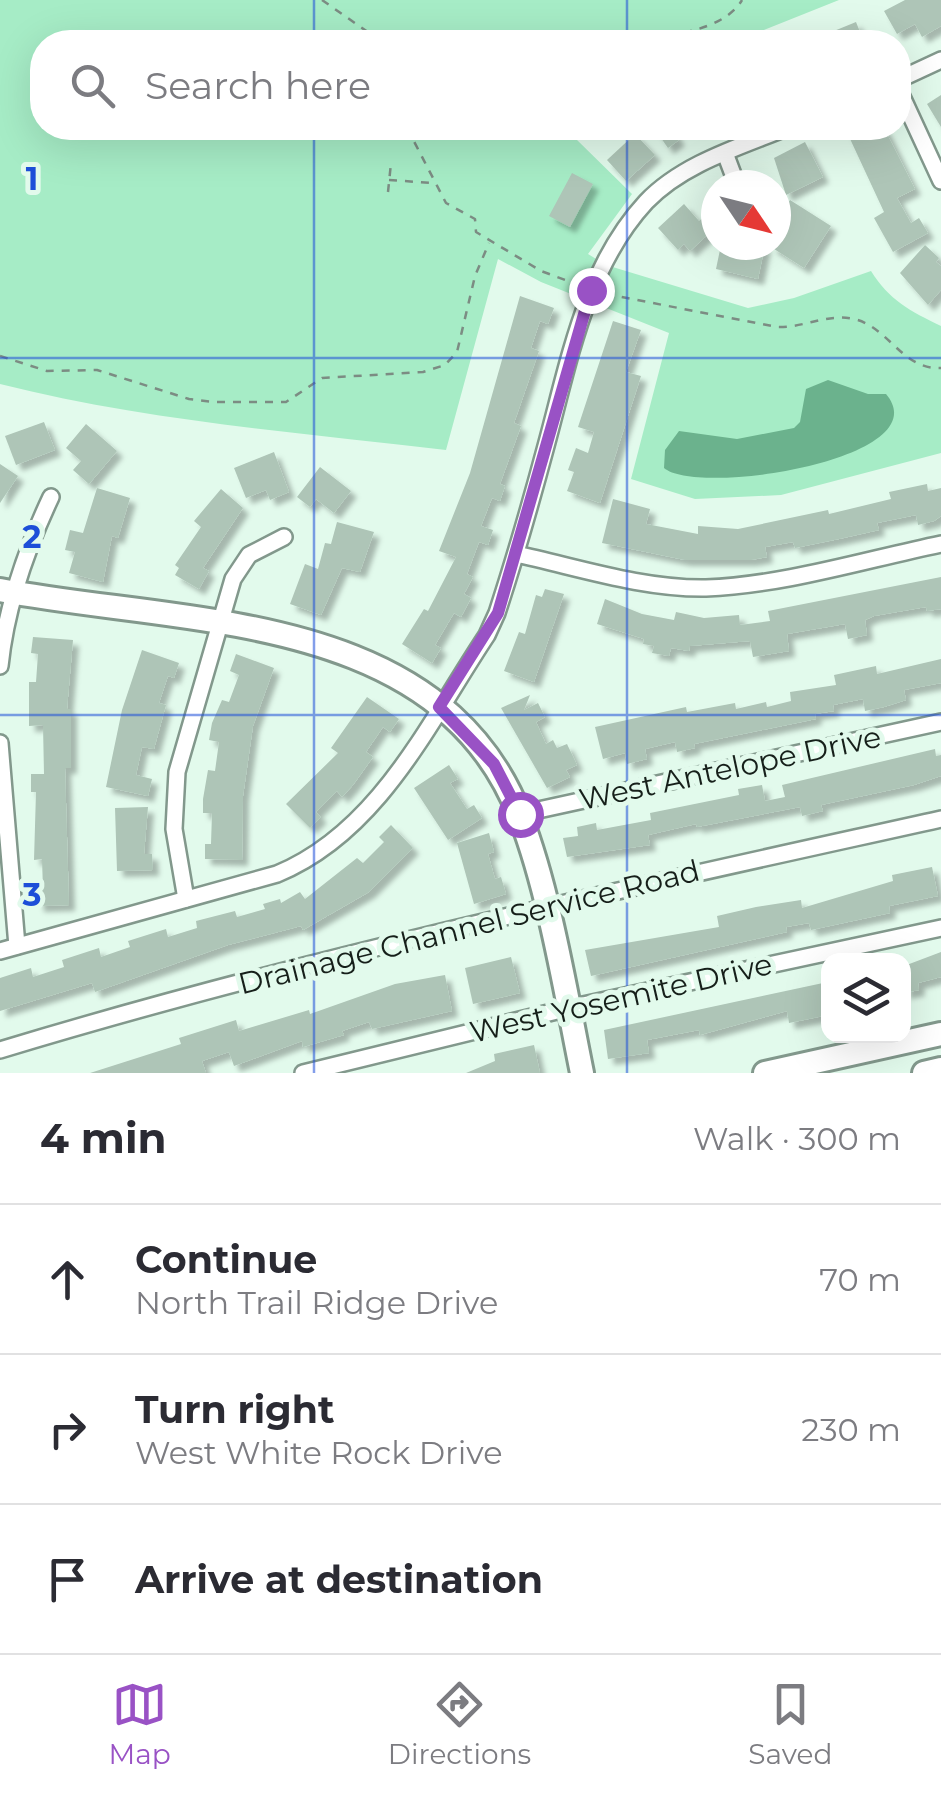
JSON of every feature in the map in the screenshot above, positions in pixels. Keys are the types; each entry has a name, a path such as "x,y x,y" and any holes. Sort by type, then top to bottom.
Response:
{"street":[{"path":"911,74 941,60"},
{"path":"911,116 941,182"},
{"path":"0,951 277,874 334,843 373,804 488,635 516,554 591,290 612,246 647,201 679,176 757,140"},
{"path":"725,153 732,170"},
{"path":"0,666 8,591 51,497"},
{"path":"186,899 174,829 174,791 181,751 219,620 239,567 263,545 284,537"},
{"path":"516,554 658,585 706,588 768,580 941,544"},
{"path":"8,591 219,620 365,658 439,707 494,764 520,814 582,1073"},
{"name":"West Antelope Drive","path":"520,814 941,722"},
{"path":"0,743 17,946"},
{"name":"Drainage Channel Service Road","path":"0,1050 123,1012 941,818"},
{"name":"West Yosemite Drive","path":"303,1073 569,1008 941,928"},
{"path":"765,1073 941,1034"},
{"path":"924,1073 941,1070"}],"path":[{"path":"322,0 365,30"},
{"path":"694,30 721,22 742,0"},
{"path":"412,140 449,206 475,218 476,232 490,242 541,271 591,290 777,327 834,316 859,320 917,366 941,368"},
{"path":"388,192 391,162"},
{"path":"389,180 413,185 434,183"},
{"path":"0,356 46,371 96,370 189,399 227,402 286,402 322,378 346,374 423,372 445,365 456,352 475,276 490,242"}],"shaded area":[{"path":"0,0 839,0 764,30 30,30 30,140 577,140 632,194 588,254 606,265 748,308 794,298 871,271 901,304 941,326 941,453 781,495 695,499 631,479 669,333 541,282 498,259 446,450 166,416 0,384"},
{"path":"828,380 868,394 886,394 894,417 879,437 849,454 764,474 686,476 664,468 665,450 679,431 737,439 794,428 800,422 806,389"}],"building":[{"path":"905,0 941,0 941,26 922,37 915,24 895,30 884,11"},
{"path":"856,22 859,30 836,30"},
{"path":"941,95 941,127 927,104"},
{"path":"629,140 641,140 655,155 626,181 607,160"},
{"path":"662,140 679,140 668,148"},
{"path":"851,140 890,140 915,189 897,198 911,223 919,218 928,233 893,252 874,218 884,212"},
{"path":"805,142 823,177 791,193 791,170 778,170 774,158"},
{"path":"572,173 593,184 570,227 549,216"},
{"path":"791,201 831,226 804,268 791,260"},
{"path":"684,204 701,219 701,241 690,251 684,244 678,250 658,228"},
{"path":"925,245 939,258 936,262 941,266 941,290 928,305 900,273"},
{"path":"718,260 762,260 758,279 716,269"},
{"path":"520,296 554,308 548,324 540,321 531,348 539,351 514,423 521,426 500,484 505,486 500,501 492,498 481,526 493,530 488,545 479,542 467,574 473,577 464,594 471,598 461,617 454,613 435,645 441,648 432,663 402,644 424,609 428,611 456,557 439,551 470,473"},
{"path":"613,321 641,330 626,372 641,376 600,503 567,491 574,472 568,470 576,448 588,453 594,432 578,427"},
{"path":"44,422 55,450 16,465 5,436"},
{"path":"86,424 117,451 89,484 73,470 81,461 66,448"},
{"path":"274,452 289,492 270,500 266,490 246,498 234,468"},
{"path":"0,464 18,476 0,503"},
{"path":"320,467 351,491 334,513 316,499 310,507 297,497"},
{"path":"927,484 928,491 941,488 941,516 934,521 918,525 916,515 877,523 879,530 839,539 795,548 793,542 765,547 767,557 751,560 685,560 602,543 613,499 650,509 646,524 698,534 698,526 738,529 828,510 829,514 891,499 889,492"},
{"path":"97,488 130,498 118,538 112,536 103,582 69,573 75,552 65,550 70,530 83,533"},
{"path":"221,489 243,508 203,568 209,571 199,589 175,575 179,568 175,565 201,527 194,521"},
{"path":"337,522 374,532 360,572 342,568 321,615 290,604 305,564 318,569 325,543 331,544"},
{"path":"941,577 941,609 927,611 926,607 874,616 865,620 867,635 848,639 845,624 787,634 789,651 753,657 750,641 690,646 689,651 671,648 669,656 652,653 654,646 643,644 644,639 597,624 605,599 642,614 674,620 676,612 704,618 739,615 740,625 770,621 768,611"},
{"path":"545,589 564,594 534,682 504,671 519,632 525,634 536,595 542,597"},
{"path":"33,637 73,640 67,709 71,709 71,768 65,768 69,905 38,906 37,891 43,890 42,859 34,860 36,792 31,792 31,774 44,774 43,725 29,726 29,682 36,682 38,654 31,653"},
{"path":"142,650 179,663 174,678 168,676 159,703 166,705 154,749 142,747 136,775 152,779 148,796 106,787 122,710"},
{"path":"236,654 274,668 253,726 243,796 242,860 205,859 205,844 211,844 212,813 203,813 203,799 208,770 215,771 219,742 209,740 222,700 229,702 239,675 230,671"},
{"path":"941,659 941,683 904,690 906,700 865,711 863,699 833,705 834,711 815,714 816,719 694,744 695,748 677,752 675,742 645,749 647,759 627,764 625,753 603,759 595,727 686,707 687,712 735,703 736,709 766,702 767,707 791,701 790,692 836,685 834,675 876,666 877,674"},
{"path":"530,695 524,710 538,703 545,717 536,722 546,744 553,740 557,748 567,744 577,765 566,770 570,777 547,788 501,708"},
{"path":"367,697 399,719 390,732 383,727 366,752 373,757 353,785 342,797 337,791 316,812 321,817 310,828 286,804 338,753 331,748"},
{"path":"935,749 936,756 941,755 941,776 914,785 821,805 823,811 802,816 800,807 697,827 696,824 648,835 650,845 567,857 563,838 578,836 577,827 596,823 597,830 651,820 650,813 739,795 738,789 762,785 765,801 785,797 782,785"},
{"path":"449,765 458,779 450,783 467,809 474,805 482,818 448,840 414,788"},
{"path":"148,807 144,854 152,854 153,870 117,871 115,808"},
{"path":"391,825 413,848 369,892 303,930 301,926 228,945 95,992 92,983 0,1011 0,978 31,968 33,977 64,967 62,960 99,948 101,957 130,947 128,941 166,929 168,937 197,928 196,921 235,911 237,917 265,909 263,904 280,899 281,903 300,892 305,899 357,858 363,863 384,842 379,837"},
{"path":"489,833 494,852 488,854 495,879 501,877 506,894 474,904 457,843"},
{"path":"932,867 938,896 889,906 890,913 811,930 809,923 786,927 787,932 591,976 585,950 719,927 717,916 756,907 801,900 802,908 893,881 892,875"},
{"path":"941,952 941,977 918,983 919,990 911,992 911,963"},
{"path":"511,957 520,993 473,1004 465,968"},
{"path":"445,975 452,1011 372,1029 369,1022 342,1031 344,1035 303,1047 302,1041 234,1066 229,1052 202,1061 206,1073 90,1073 181,1044 179,1038 236,1020 239,1031 309,1010 310,1014 395,984"},
{"path":"821,983 821,1016 789,1023 787,1011 700,1035 699,1030 647,1040 649,1053 608,1059 604,1030"},
{"path":"534,1045 540,1073 466,1073 495,1061 494,1054"}],"route":[{"path":"520,814 494,764 439,707 488,635 498,613 591,290"}]}
